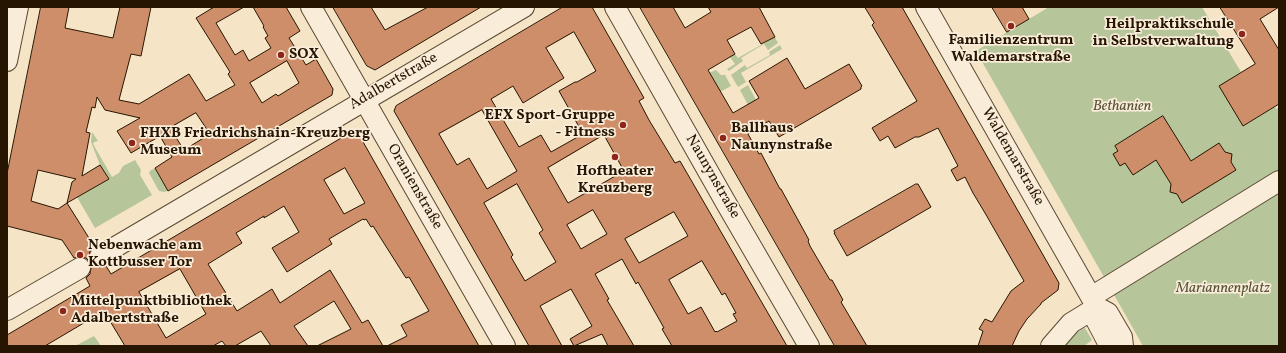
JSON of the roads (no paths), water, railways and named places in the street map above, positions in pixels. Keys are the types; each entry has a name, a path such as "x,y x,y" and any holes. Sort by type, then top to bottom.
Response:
{"street":[{"path":"7,61 18,7"},
{"name":"Oranienstraße","path":"311,7 504,346"},
{"name":"Adalbertstraße","path":"100,256 524,7"},
{"name":"Naunynstraße","path":"615,7 809,346"},
{"name":"Waldemarstraße","path":"926,7 1094,302 1108,313 1122,337 1123,346"},
{"path":"1051,346 1071,323 1094,302 1279,181"},
{"path":"7,310 80,268"},
{"name":"Waldemarstraße","path":"1094,302 1096,320 1112,346"}],"place":[{"name":"Familienzentrum Waldemarstraße","path":"1011,26"},
{"name":"Heilpraktikschule in Selbstverwaltung","path":"1242,34"},
{"name":"SOX","path":"281,55"},
{"name":"EFX Sport-Gruppe - Fitness","path":"623,125"},
{"name":"Ballhaus Naunynstraße","path":"723,138"},
{"name":"FHXB Friedrichshain-Kreuzberg Museum","path":"132,143"},
{"name":"Hoftheater Kreuzberg","path":"615,157"},
{"name":"Nebenwache am Kottbusser Tor","path":"80,255"},
{"name":"Mittelpunktbibliothek Adalbertstraße","path":"63,311"}],"park label":[{"name":"Bethanien","path":"1122,107"},
{"name":"Mariannenplatz","path":"1223,289"}]}
